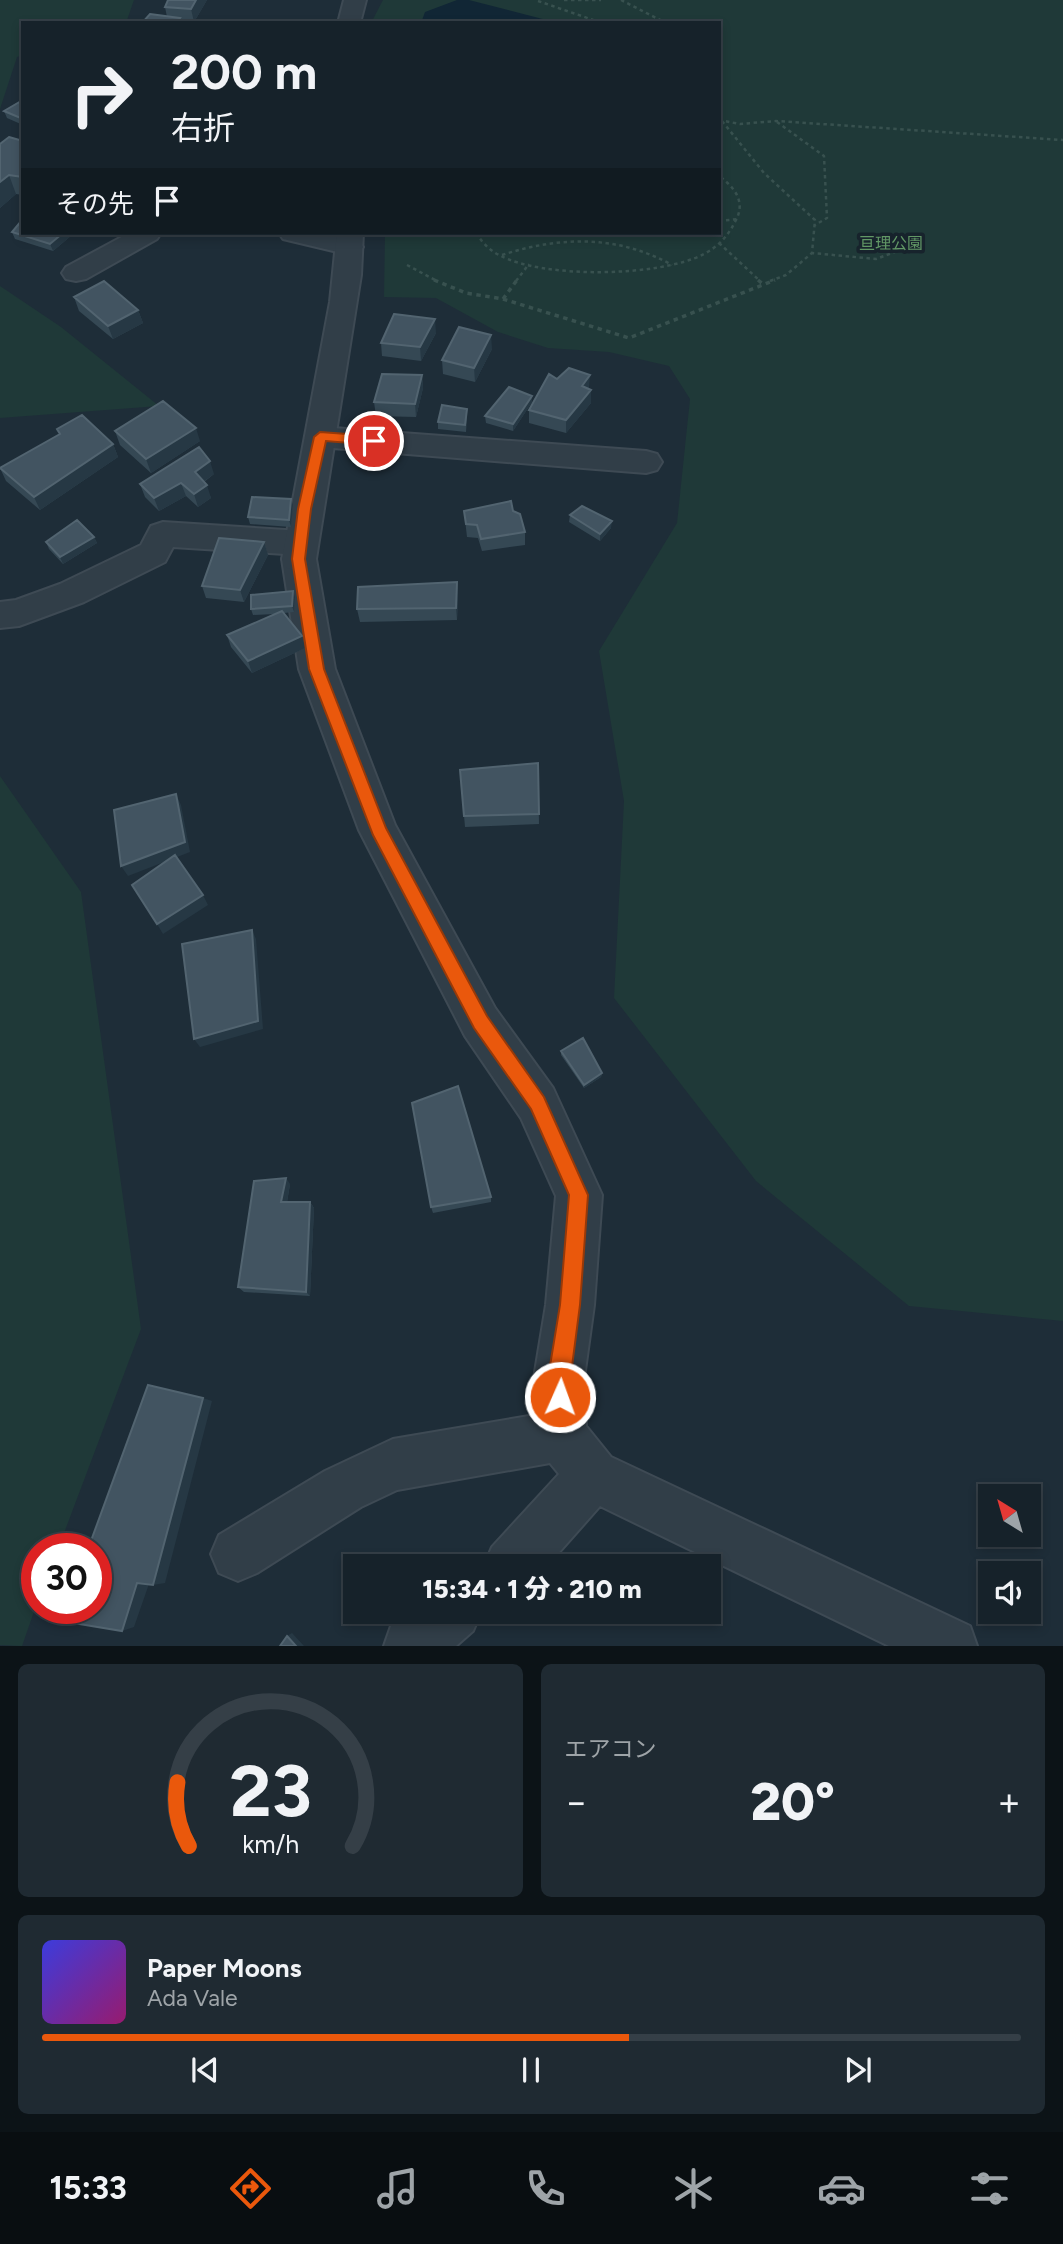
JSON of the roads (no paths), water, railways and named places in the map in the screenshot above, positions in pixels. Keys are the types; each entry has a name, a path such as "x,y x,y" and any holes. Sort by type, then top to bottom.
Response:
{"street":[{"path":"350,21 355,0"},
{"path":"76,273 144,235"},
{"path":"309,235 350,240 340,325 305,509 300,551 317,669 378,830 480,1022 537,1103 579,1195 570,1305 559,1378 561,1436 593,1475 950,1646"},
{"path":"320,437 646,462"},
{"path":"0,615 19,613 72,593 153,553 163,534 300,551"},
{"path":"238,1554 343,1489 393,1465 561,1436"},
{"path":"522,1554 593,1475"},
{"path":"411,1646 439,1624"}],"water":[{"path":"457,0 469,0 550,21 422,21 425,12"}],"park label":[{"name":"亘理公園","path":"891,243"}]}
